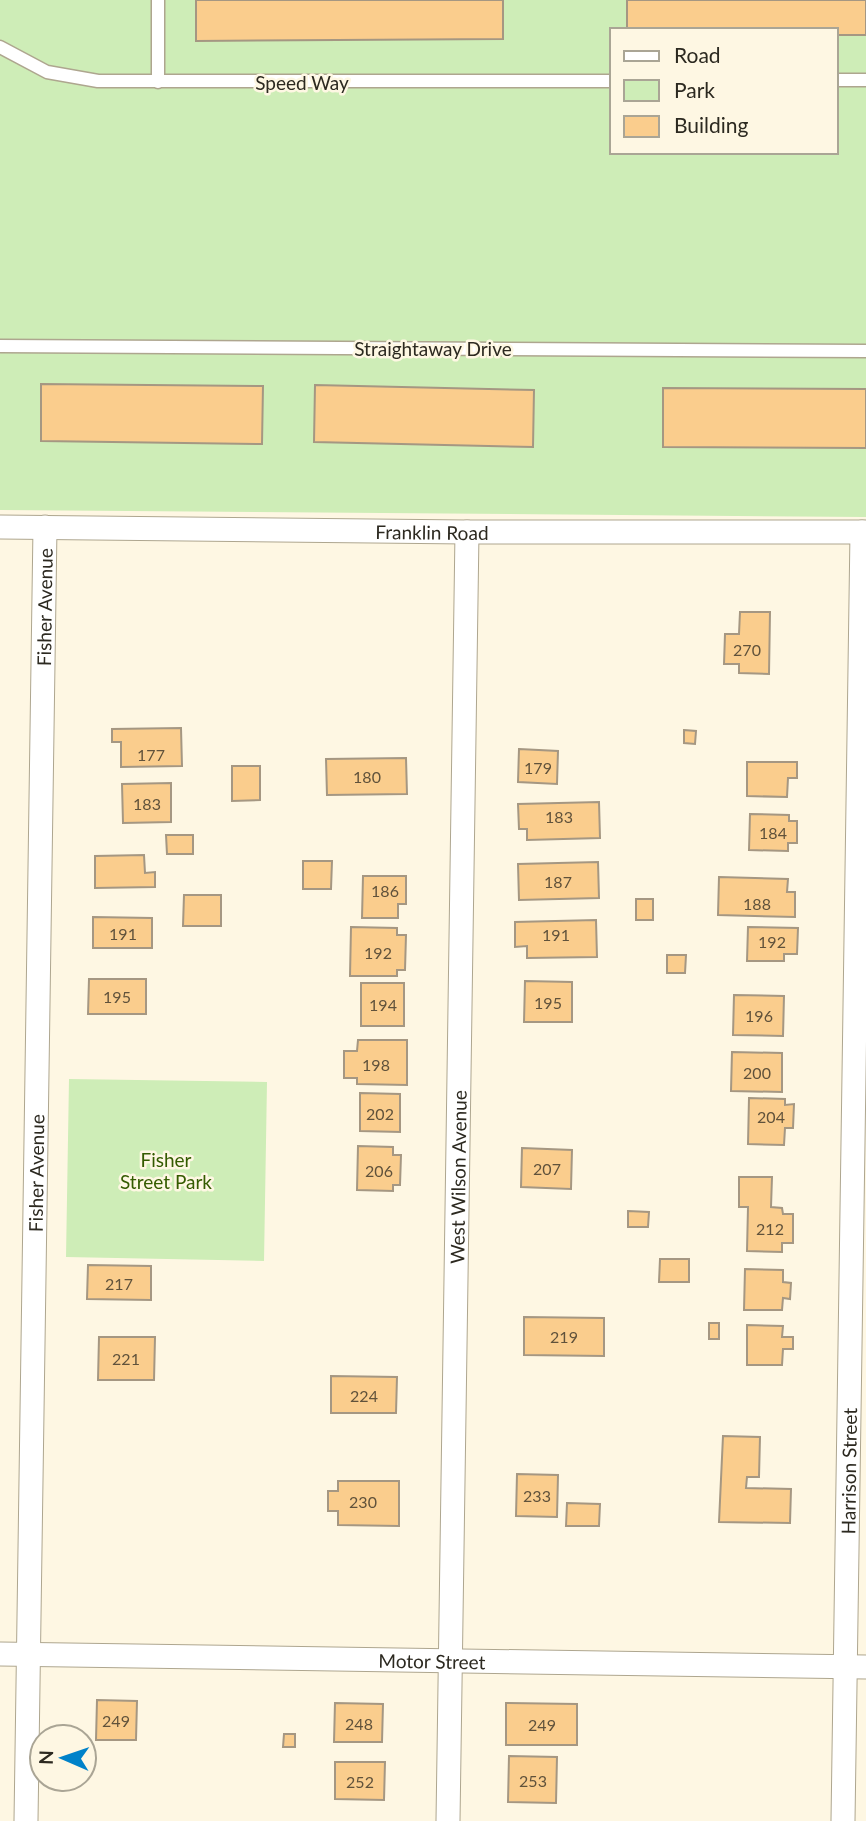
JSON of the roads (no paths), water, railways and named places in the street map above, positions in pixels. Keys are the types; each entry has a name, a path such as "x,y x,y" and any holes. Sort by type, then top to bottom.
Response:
{"street":[{"name":"Franklin Road","path":"0,527 467,532 864,532"},
{"name":"Fisher Avenue","path":"26,1821 45,527"},
{"name":"West Wilson Avenue","path":"448,1821 467,532"},
{"name":"Harrison Street","path":"842,1821 855,1667 864,532"},
{"name":"Motor Street","path":"0,1654 855,1667"}],"lane":[{"path":"158,0 158,82"},
{"name":"Speed Way","path":"0,47 47,72 98,81 610,81"},
{"path":"838,80 866,80"},
{"name":"Straightaway Drive","path":"0,346 866,351"}],"park label":[{"name":"Fisher Street Park","path":"166,1170"}]}
